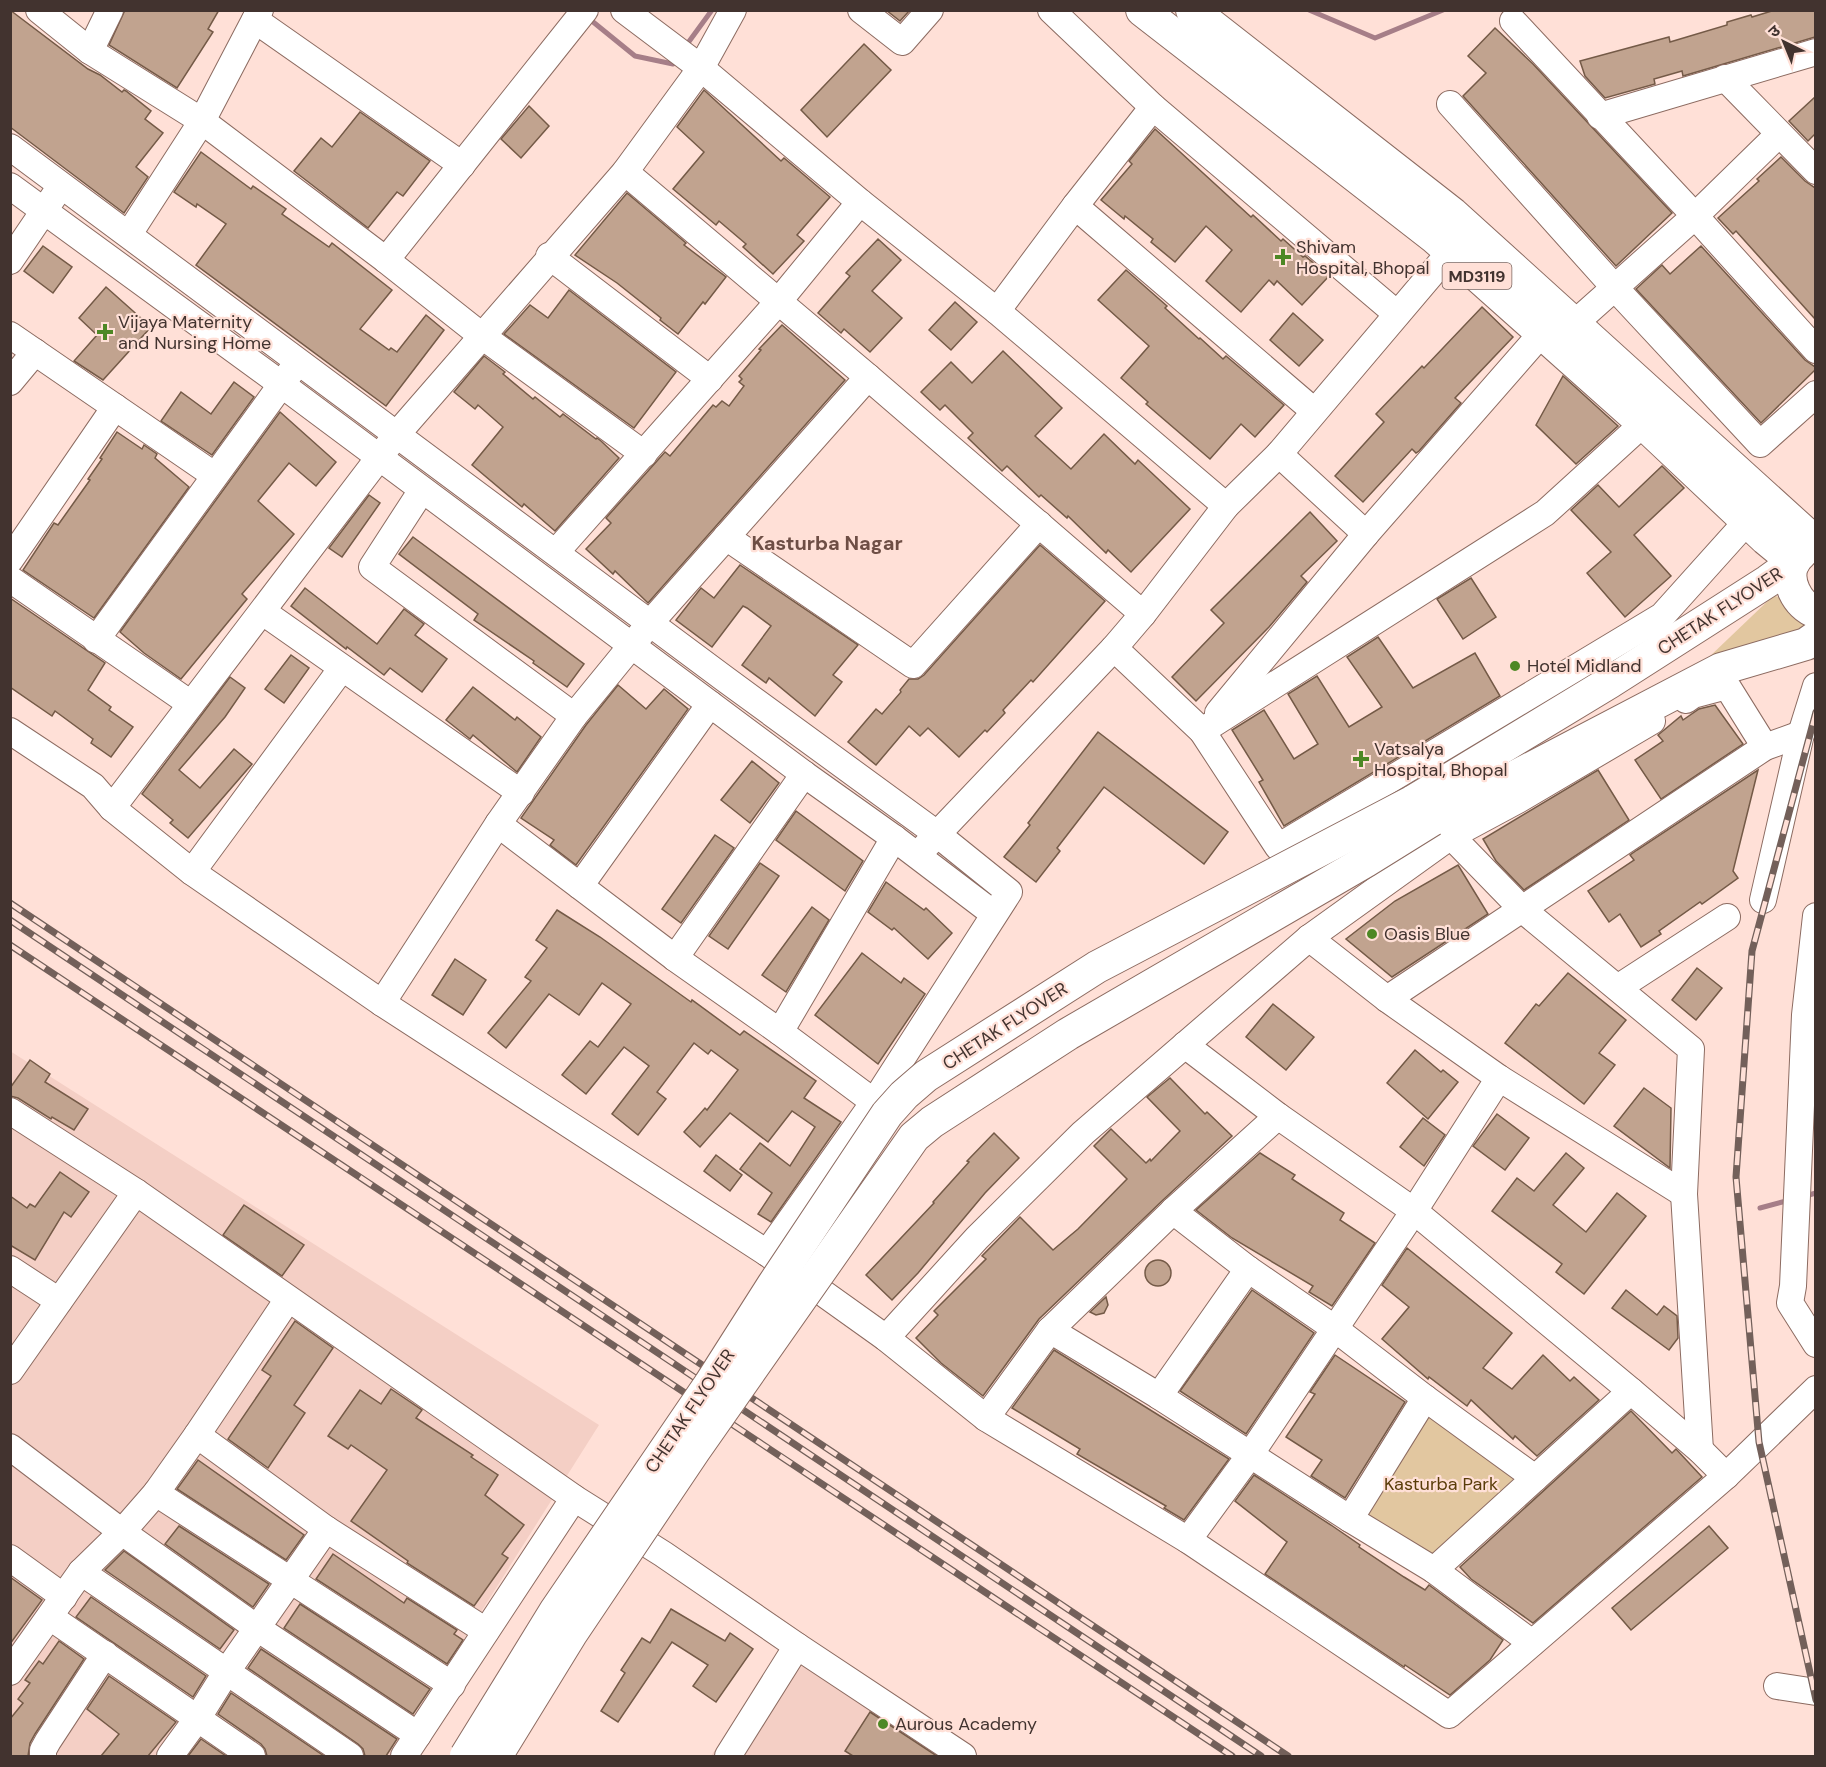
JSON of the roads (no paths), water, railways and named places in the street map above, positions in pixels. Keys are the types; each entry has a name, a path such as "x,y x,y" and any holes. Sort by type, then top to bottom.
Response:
{"main road":[{"name":"MD3119","path":"1142,10 1434,237 1541,334 1736,471 1757,510"},
{"name":"MD3119","path":"1192,10 1471,229 1575,323 1654,414 1757,510 1808,550"},
{"path":"1808,550 1791,571 1793,589 1799,601 1815,612"},
{"name":"CHETAK FLYOVER","path":"496,1756 571,1634 662,1499 914,1137 932,1122 1068,1034 1366,861 1432,819 1610,682 1768,581 1808,550"},
{"name":"CHETAK FLYOVER","path":"466,1756 556,1610 710,1384 772,1285 887,1114 926,1076 1097,967 1432,819 1721,669 1806,644 1815,637"}],"street":[{"path":"39,10 90,51 202,121 386,260 482,336 644,454"},
{"path":"90,51 110,10"},
{"path":"386,260 585,10"},
{"path":"624,10 685,56 860,202 997,310 1226,506"},
{"path":"112,808 397,434 549,256 625,172 685,56 733,10"},
{"path":"861,10 902,42 930,10"},
{"path":"1052,10 1152,107 1397,314"},
{"path":"129,234 202,121 257,15 462,165"},
{"path":"1513,21 1695,216 1815,350"},
{"path":"1600,116 1815,52"},
{"path":"1725,78 1815,171"},
{"path":"1450,104 1615,288 1760,444"},
{"path":"997,310 1152,107"},
{"path":"1575,323 1695,216 1779,134"},
{"path":"10,147 937,834 1009,892 874,1102 766,1253"},
{"path":"625,172 1143,614"},
{"path":"10,261 61,185"},
{"path":"10,186 281,384 994,914"},
{"path":"556,552 778,302 860,202"},
{"path":"1075,206 1314,411"},
{"path":"917,855 1114,648 1226,506 1280,454 1314,411 1471,229"},
{"path":"133,275 151,250"},
{"path":"549,256 710,379"},
{"path":"1202,731 1366,534 1541,334"},
{"path":"10,335 214,475"},
{"path":"10,382 35,352"},
{"path":"96,640 298,362"},
{"path":"382,1003 498,824 574,716 650,623 868,377"},
{"path":"1736,471 1760,444 1815,393"},
{"path":"10,560 116,407"},
{"path":"1202,731 1545,513 1654,414"},
{"path":"1280,454 1366,534"},
{"path":"422,490 372,567 574,716"},
{"path":"1114,648 1202,731 1278,847 1662,616 1757,510"},
{"path":"726,537 913,665 1039,524"},
{"path":"10,579 191,704"},
{"path":"263,612 521,793"},
{"path":"192,872 342,668"},
{"path":"886,1338 977,1238 1083,1133 1309,938 1432,819 1518,800 1693,695 1727,686 1765,747"},
{"path":"1762,900 1801,734 1815,686"},
{"path":"580,885 710,704"},
{"path":"10,731 93,786 112,808 192,872 382,1003 766,1253 886,1338 986,1418 1188,1540 1449,1714 1726,1476 1815,1389"},
{"path":"1388,999 1765,747 1801,734"},
{"path":"675,958 804,774"},
{"path":"1432,819 1523,910 1691,1048 1684,1194 1700,1450"},
{"path":"498,824 675,958 874,1102"},
{"path":"780,1032 894,838"},
{"path":"1815,916 1808,1118 1798,1185 1793,1286 1790,1303 1815,1344"},
{"path":"1619,987 1727,917"},
{"path":"1309,938 1388,999 1499,1078 1684,1194"},
{"path":"1185,1045 1278,1116 1414,1211 1631,1391 1700,1450 1726,1476"},
{"path":"1188,1540 1250,1455 1414,1211 1499,1078"},
{"path":"10,1111 136,1192 574,1498 663,1554 963,1756"},
{"path":"986,1418 1050,1330 1173,1211 1278,1116"},
{"path":"10,1371 136,1192"},
{"path":"1173,1211 1248,1269 1334,1328 1535,1478"},
{"path":"1793,1286 1815,1267"},
{"path":"10,1269 59,1302"},
{"path":"1159,1396 1248,1269"},
{"path":"12,1667 81,1572 122,1532 156,1493 288,1299"},
{"path":"1050,1330 1159,1396 1350,1519 1434,1570 1532,1643"},
{"path":"1434,1570 1631,1391"},
{"path":"1350,1519 1425,1398"},
{"path":"197,1435 326,1529 486,1631"},
{"path":"10,1447 122,1532 257,1628 418,1735"},
{"path":"156,1493 452,1685"},
{"path":"404,1756 574,1498"},
{"path":"170,1756 326,1529"},
{"path":"10,1558 105,1654 252,1756"},
{"path":"81,1572 350,1756"},
{"path":"729,1756 797,1646"},
{"path":"43,1756 43,1750 48,1741 105,1654"},
{"path":"1777,1686 1815,1692"}],"waterway":[{"path":"685,47 712,10"},
{"path":"1309,10 1375,38 1443,10"},
{"path":"587,17 635,56 673,64 677,57"},
{"path":"1805,1196 1816,1193"},
{"path":"1760,1208 1790,1200"}],"railway":[{"path":"1816,712 1752,951 1736,1177 1759,1442 1816,1700"},
{"path":"10,903 1288,1756"},
{"path":"10,920 1261,1756"},
{"path":"10,945 1232,1756"}],"place":[{"name":"Shivam Hospital, Bhopal","path":"1283,257"},
{"name":"Vijaya Maternity and Nursing Home","path":"105,332"},
{"name":"Hotel Midland","path":"1515,666"},
{"name":"Vatsalya Hospital, Bhopal","path":"1361,759"},
{"name":"Oasis Blue","path":"1372,934"},
{"name":"Aurous Academy","path":"883,1724"}],"district":[{"name":"Kasturba Nagar","path":"827,543"}],"park label":[{"name":"Kasturba Park","path":"1441,1484"}]}
